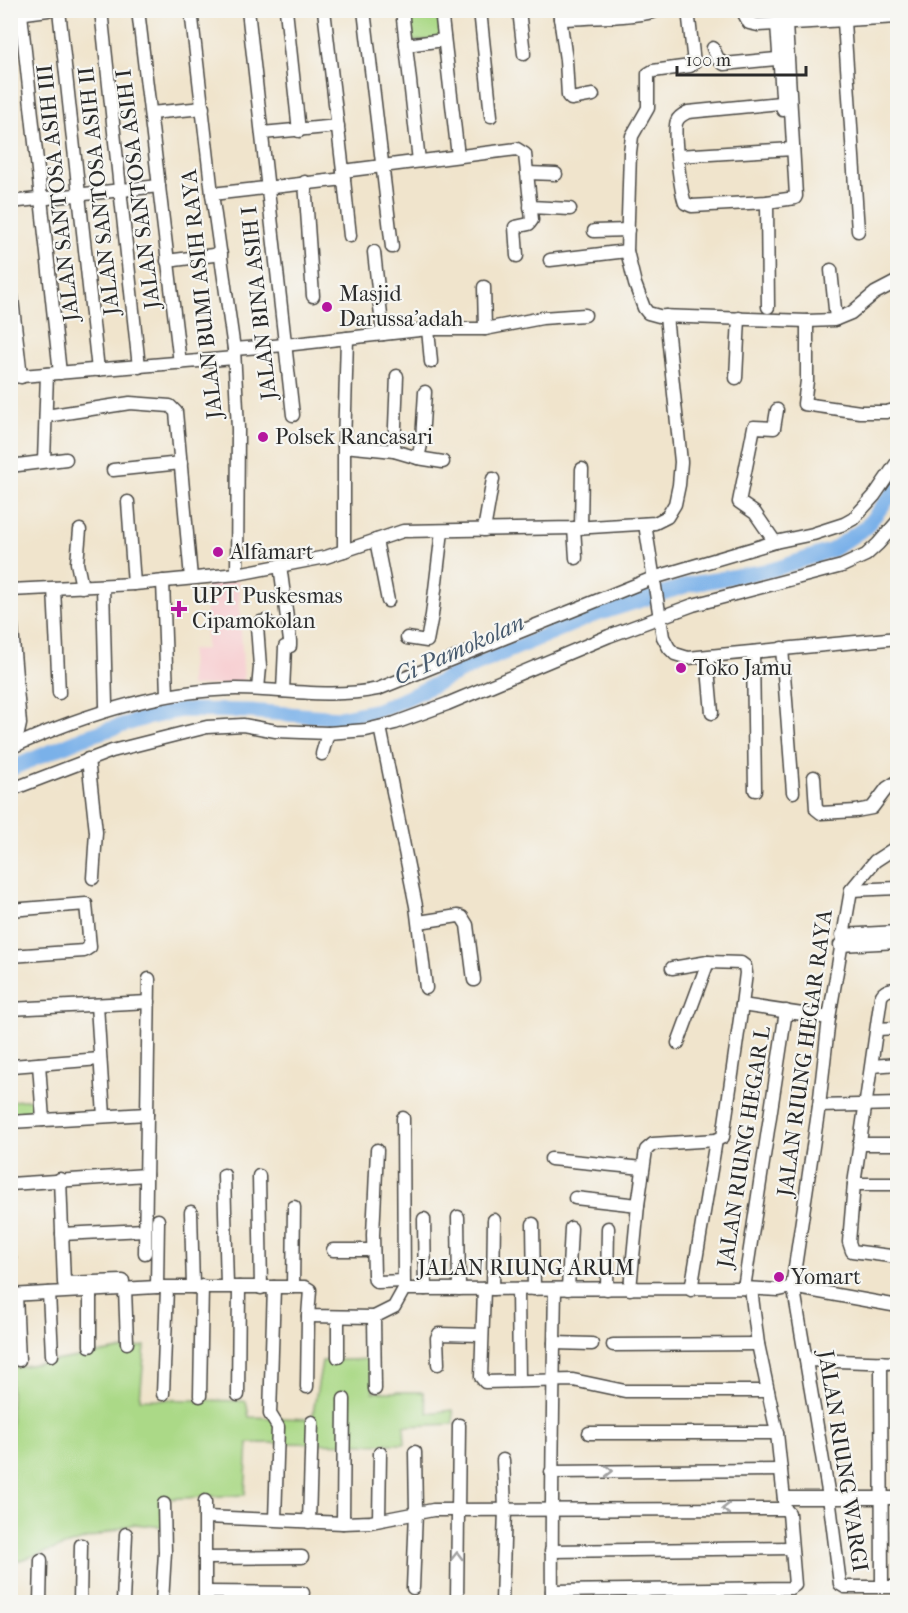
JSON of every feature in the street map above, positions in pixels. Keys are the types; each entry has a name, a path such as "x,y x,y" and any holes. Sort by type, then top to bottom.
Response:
{"street":[{"path":"48,10 16,14 60,374"},
{"name":"JALAN SANTOSA ASIH III","path":"59,10 98,370"},
{"name":"JALAN SANTOSA ASIH II","path":"101,10 139,367"},
{"name":"JALAN SANTOSA ASIH I","path":"138,10 180,363"},
{"name":"JALAN BUMI ASIH RAYA","path":"191,10 212,194 234,353 238,429 237,574"},
{"name":"JALAN BINA ASIH I","path":"248,10 293,415"},
{"path":"286,10 299,130"},
{"path":"324,10 350,236"},
{"path":"363,10 392,247"},
{"path":"402,10 419,161"},
{"path":"441,10 458,156"},
{"path":"480,10 491,116"},
{"path":"519,10 524,54"},
{"path":"593,94 574,99 568,96 560,15 644,14 658,10"},
{"path":"688,10 694,63 690,66 653,71 648,74 648,108 632,136 627,251 635,284 645,309 653,315 666,316 807,321 836,319 851,313 875,294 897,281"},
{"path":"742,10 747,20 753,25 782,24 811,16 844,22 897,17"},
{"path":"844,22 858,231"},
{"path":"782,24 789,150 789,200 686,205 683,201 675,123 682,115 688,112 786,102"},
{"path":"406,45 444,40"},
{"path":"713,48 724,64 783,58"},
{"path":"151,113 203,108"},
{"path":"262,133 338,126"},
{"path":"212,194 305,182 383,166 520,149 525,154 531,222 516,226 514,229 516,256"},
{"path":"678,156 789,150"},
{"path":"527,173 556,174"},
{"path":"305,182 313,296"},
{"path":"10,202 159,186"},
{"path":"767,202 768,307"},
{"path":"530,207 570,209"},
{"path":"594,231 628,230"},
{"path":"550,260 627,251"},
{"path":"374,252 382,334"},
{"path":"167,261 220,254"},
{"path":"831,270 836,319"},
{"path":"10,281 16,377 180,363 285,345 428,329 485,329 542,318 585,315"},
{"path":"484,287 485,329"},
{"path":"10,590 134,584 237,574 344,551 404,531 578,528 655,523 667,517 675,504 681,462 666,316"},
{"path":"736,378 739,318"},
{"path":"807,321 807,381 804,404 860,412 897,409"},
{"path":"428,329 431,362"},
{"path":"344,551 347,338"},
{"path":"44,461 47,374"},
{"path":"394,451 397,376"},
{"path":"418,458 422,441 425,392"},
{"path":"46,416 130,403 171,406 176,412 192,578"},
{"path":"775,542 755,513 733,499 754,427 773,429 777,410"},
{"path":"344,446 394,451 443,462"},
{"path":"10,465 66,459"},
{"path":"10,748 62,726 167,696 232,689 345,694 378,689 654,583 775,542 834,528 853,519 874,496 897,461"},
{"path":"113,470 181,464"},
{"path":"576,558 582,469"},
{"path":"484,530 493,479"},
{"path":"128,502 134,584"},
{"path":"10,790 88,759 156,740 225,725 243,725 276,731 328,733 380,727 447,704 659,614 842,566 866,555 897,521"},
{"path":"645,524 659,614 666,643 675,654 688,658 707,657 897,638"},
{"path":"80,530 77,563 82,587"},
{"path":"407,638 427,641 442,531"},
{"path":"376,540 388,601"},
{"path":"280,566 290,641 290,646 285,647 283,692"},
{"path":"163,581 167,696"},
{"path":"103,586 106,705"},
{"path":"54,588 59,693"},
{"path":"10,605 13,695 19,729 16,736 10,737"},
{"path":"258,689 260,667 257,626 267,621"},
{"path":"782,648 793,792"},
{"path":"753,652 755,790"},
{"path":"707,657 712,713"},
{"path":"380,727 418,922 426,988"},
{"path":"322,754 328,733"},
{"path":"88,759 96,832 93,878"},
{"path":"814,777 816,809 820,813 872,808 887,788 897,781"},
{"name":"JALAN RIUNG HEGAR RAYA","path":"792,1287 819,1106 829,1018 851,890 875,861 897,846"},
{"path":"851,890 897,888"},
{"path":"10,910 87,904 90,947 84,951 10,956"},
{"path":"418,922 462,917 467,925 474,980"},
{"path":"841,940 897,932"},
{"path":"841,940 897,942"},
{"path":"678,1042 708,962"},
{"path":"630,1289 646,1150 653,1144 716,1140 723,1137 747,973 745,966 741,963 708,962 672,968"},
{"path":"145,1253 148,979"},
{"path":"897,989 890,989 883,993 859,1144 849,1242 852,1251 897,1257"},
{"path":"10,1009 148,1002"},
{"path":"97,1005 104,1116"},
{"path":"742,1005 829,1018"},
{"name":"JALAN RIUNG HEGAR L","path":"696,1596 793,1588 795,1585 789,1513 784,1504 777,1433 765,1391 747,1288 786,1011"},
{"path":"877,1029 897,1028"},
{"path":"12,1066 100,1059"},
{"path":"39,1064 43,1120"},
{"path":"873,1066 897,1064"},
{"path":"819,1106 897,1104"},
{"path":"10,1122 147,1114"},
{"path":"377,1150 373,1250 375,1280 404,1285 403,1118"},
{"path":"691,1290 716,1140"},
{"path":"859,1144 897,1144"},
{"path":"551,1159 643,1168"},
{"path":"10,1184 146,1175"},
{"path":"224,1175 233,1286 238,1395"},
{"path":"259,1176 261,1288"},
{"path":"60,1179 64,1283 142,1280"},
{"path":"854,1184 897,1184"},
{"path":"575,1198 638,1205"},
{"path":"293,1287 294,1207"},
{"path":"191,1212 197,1287 200,1396"},
{"path":"458,1217 459,1289"},
{"path":"424,1219 425,1289"},
{"path":"158,1220 162,1287 163,1394"},
{"path":"494,1220 482,1335 482,1381 573,1380 625,1391 765,1391"},
{"path":"533,1224 534,1289"},
{"path":"572,1228 554,1343 551,1472 552,1597 696,1596"},
{"path":"607,1289 608,1228"},
{"path":"62,1234 145,1230"},
{"path":"333,1250 373,1250"},
{"path":"10,1260 19,1360"},
{"name":"JALAN RIUNG ARUM","path":"374,1317 394,1307 404,1285 425,1289 691,1290 747,1288 779,1290 792,1287 897,1306"},
{"path":"13,1293 162,1287 305,1287 310,1290 307,1387"},
{"path":"274,1287 270,1414 278,1427 275,1519"},
{"name":"JALAN RIUNG WARGI","path":"792,1287 829,1497 840,1584 845,1587 897,1587"},
{"path":"125,1289 127,1343"},
{"path":"518,1289 519,1381"},
{"path":"90,1291 90,1346"},
{"path":"49,1293 52,1355"},
{"path":"308,1316 374,1317 375,1389"},
{"path":"338,1317 338,1357"},
{"path":"438,1364 437,1338 439,1334 482,1335"},
{"path":"554,1343 592,1344"},
{"path":"613,1345 758,1344"},
{"path":"806,1360 897,1363"},
{"path":"880,1362 882,1587"},
{"path":"343,1523 344,1399"},
{"path":"309,1522 312,1422"},
{"path":"457,1602 459,1425"},
{"path":"589,1433 777,1433"},
{"path":"413,1588 416,1512 415,1452"},
{"path":"379,1520 380,1453"},
{"path":"502,1602 505,1509 503,1460"},
{"path":"551,1472 781,1470"},
{"path":"206,1517 343,1523 379,1520 416,1512 458,1509 551,1510 784,1504 829,1497 897,1498"},
{"path":"205,1500 205,1597 303,1593"},
{"path":"162,1602 165,1552 164,1504"},
{"path":"123,1602 126,1534"},
{"path":"80,1602 81,1545"},
{"path":"551,1551 791,1548"},
{"path":"205,1558 303,1557"},
{"path":"40,1602 41,1560"}],"shaded area":[{"path":"238,580 244,684 190,686 191,650 206,649 206,583"}],"green space":[{"path":"432,11 439,11 442,39 407,42 404,15 432,14"},
{"path":"37,1099 38,1117 11,1119 11,1101"},
{"path":"145,1346 140,1399 246,1401 249,1417 312,1419 322,1361 372,1359 373,1392 423,1392 428,1413 453,1410 454,1424 404,1426 405,1444 248,1443 245,1495 162,1499 163,1527 134,1524 11,1563 11,1368"}],"waterway":[{"name":"Ci Pamokolan","path":"10,769 85,737 142,719 181,710 248,711 339,718 378,710 466,669 591,616 691,584 772,570 832,550 866,527 898,486"}],"place":[{"name":"Masjid Darussa'adah","path":"327,307"},
{"name":"Polsek Rancasari","path":"263,437"},
{"name":"Alfamart","path":"218,552"},
{"name":"UPT Puskesmas Cipamokolan","path":"179,609"},
{"name":"Toko Jamu","path":"681,668"},
{"name":"Yomart","path":"779,1277"}]}
